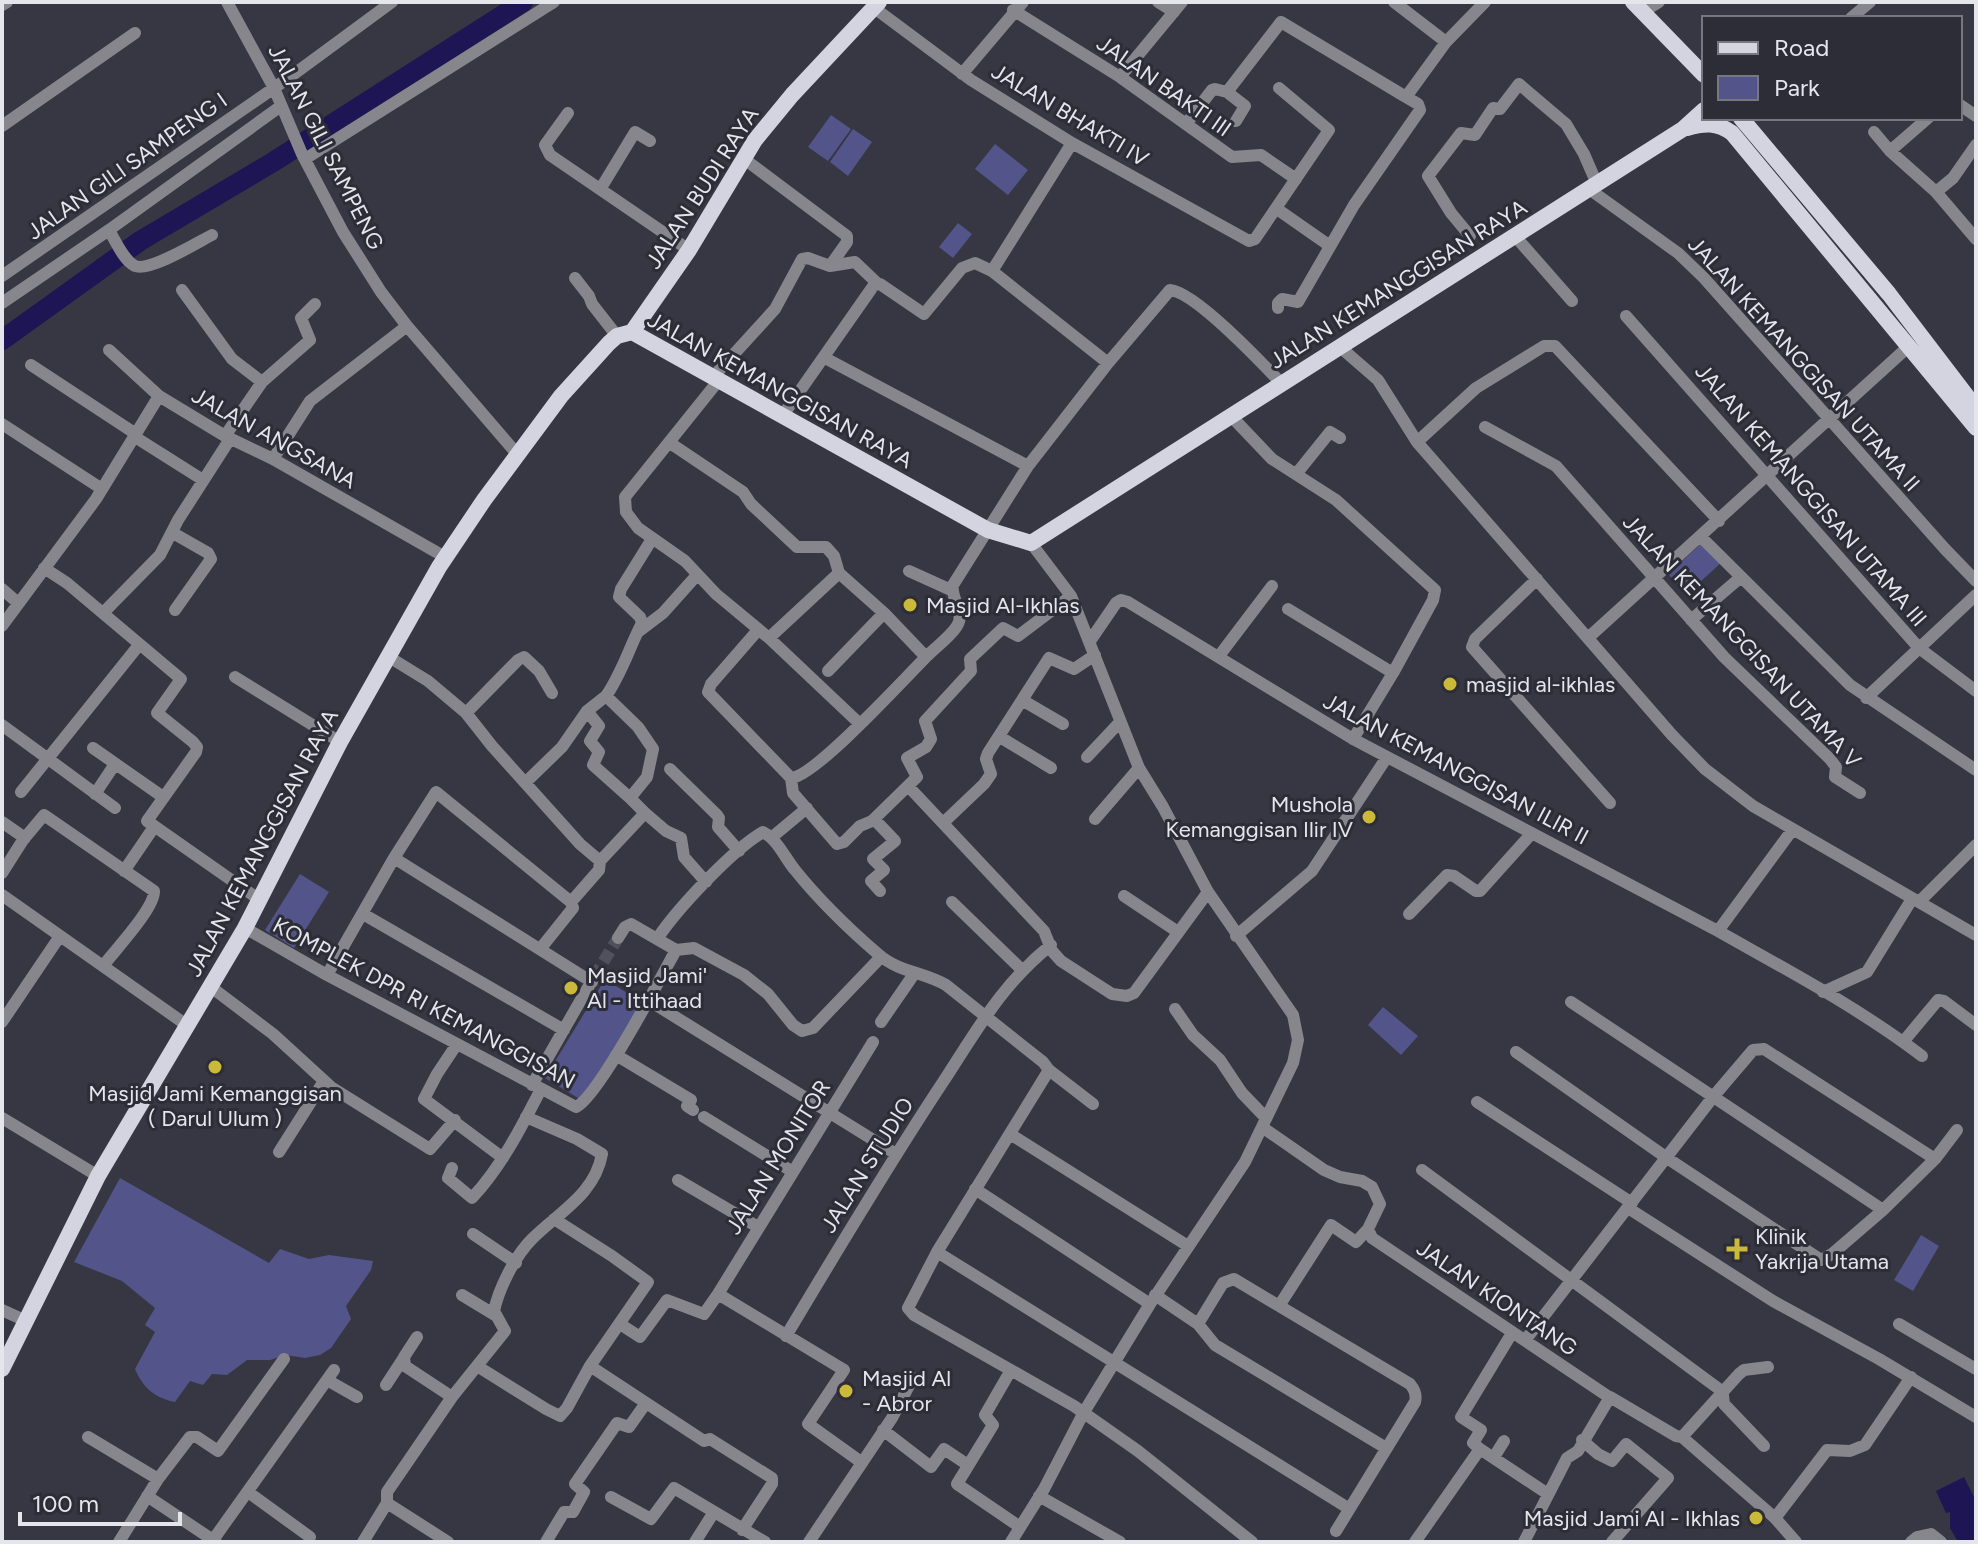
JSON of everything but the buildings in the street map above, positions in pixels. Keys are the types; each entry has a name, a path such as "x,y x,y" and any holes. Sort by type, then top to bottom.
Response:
{"main road":[{"name":"JALAN BUDI RAYA","path":"625,334 689,250 743,158 775,114 876,5"},
{"path":"1638,7 1702,73"},
{"path":"1684,53 1689,68 1702,88"},
{"name":"JALAN KEMANGGISAN RAYA","path":"3,1366 98,1176 245,928 340,742 445,557 586,366 625,334 786,410 988,530 1031,543 1683,129 1702,112"},
{"path":"1743,120 1889,294 1976,408"},
{"path":"1683,129 1708,124 1724,127 1732,133 1976,428"}],"street":[{"path":"2,5 7,2"},
{"name":"JALAN GILI SAMPENG","path":"227,2 274,88 287,121 343,232 381,292 518,455"},
{"name":"JALAN GILI SAMPENG I","path":"2,276 274,88 392,2"},
{"path":"304,156 554,2"},
{"path":"1120,77 1178,7 1158,2"},
{"path":"1394,2 1446,42"},
{"path":"1406,97 1446,42 1485,2"},
{"path":"1638,7 1659,2"},
{"path":"1853,16 1870,2"},
{"name":"JALAN BHAKTI IV","path":"876,5 962,74 1072,143 1243,238 1249,241 1255,239 1277,209"},
{"path":"962,74 1018,6"},
{"name":"JALAN BAKTI III","path":"1018,6 1232,157 1261,155 1296,179"},
{"path":"1227,92 1281,22 1418,104 1420,110 1354,205 1298,302 1282,299 1278,308"},
{"path":"2,126 135,33"},
{"path":"1470,236 1428,176 1461,133 1475,135 1493,108 1499,109 1519,84 1566,124 1579,145 1593,186"},
{"path":"1279,88 1330,128 1277,209 1330,246"},
{"path":"1186,124 1212,90 1227,92 1245,106 1236,121"},
{"path":"2,303 110,233 281,106"},
{"path":"568,113 545,145 550,155 689,250"},
{"path":"1890,151 1926,120"},
{"path":"601,188 635,132 650,141"},
{"path":"1874,132 1890,151 1936,192 1976,239"},
{"path":"992,271 1072,143"},
{"path":"1936,192 1953,178 1976,145"},
{"path":"743,158 847,236 847,242 830,266"},
{"name":"JALAN KEMANGGISAN UTAMA II","path":"1593,186 1678,253 1704,278 1976,581"},
{"path":"110,233 127,259 135,266 142,267 166,259 212,235"},
{"path":"1515,236 1572,301"},
{"path":"860,724 685,561 638,528 626,512 625,497 670,443 716,378 775,309 802,259 808,258 830,266 855,262 877,283 922,315 962,268 975,263 992,271 1108,363"},
{"path":"575,278 625,334"},
{"path":"786,410 877,283"},
{"path":"182,290 232,359 262,382"},
{"path":"951,590 1028,466 1108,363 1170,290 1176,290 1203,308 1282,384"},
{"path":"103,613 160,555 262,382 310,340 301,318 315,304"},
{"name":"JALAN KEMANGGISAN UTAMA III","path":"1626,316 1919,648 1976,691"},
{"path":"273,459 310,401 407,326"},
{"path":"1417,442 1476,388 1544,346 1555,346 1719,521"},
{"path":"1340,347 1378,380 1417,442 1705,769 1735,794 1976,935"},
{"path":"1589,637 1908,347"},
{"path":"109,350 159,396"},
{"path":"825,358 1028,466"},
{"path":"31,365 203,480"},
{"name":"JALAN ANGSANA","path":"2,626 102,489 159,396 227,438 273,459 445,557"},
{"path":"1231,416 1272,459 1336,500 1435,588 1433,600 1353,739"},
{"path":"2,424 102,489"},
{"name":"JALAN KEMANGGISAN UTAMA V","path":"1485,427 1556,466 1724,657 1830,759 1836,767 1835,777 1860,793"},
{"path":"1297,473 1330,432 1340,438"},
{"path":"670,443 743,492 754,507 797,547 826,547 834,556 839,573 884,613 926,657"},
{"path":"173,533 211,557 204,572 175,610"},
{"path":"1701,537 1835,672 1866,698 1976,770"},
{"path":"526,782 562,747 572,729 587,711 606,696 621,675 642,620 619,594 652,539"},
{"path":"1011,1542 1084,1412 1153,1299 1245,1162 1293,1063 1298,1040 1293,1015 1208,892 1139,768 1071,596 1031,543"},
{"path":"44,568 181,679 157,713 197,747 196,752 147,821 260,900"},
{"path":"791,778 803,774 860,724 953,631 959,620 959,609 951,590 909,571"},
{"path":"769,638 839,573"},
{"path":"638,632 663,613 697,575"},
{"path":"1691,620 1741,577"},
{"path":"1537,579 1475,639 1472,647 1610,803"},
{"path":"1219,656 1272,586"},
{"path":"2,589 17,602"},
{"path":"1866,698 1976,595"},
{"path":"758,630 711,684 708,692 791,778 793,793 839,845 860,826 874,819 917,777 907,758 926,747 931,739 925,721 971,671 969,662 983,645 1003,628 1018,636 1071,596"},
{"name":"JALAN KEMANGGISAN ILIR II","path":"1090,641 1121,600 1353,739 1718,931 1823,992 1922,1056"},
{"path":"1288,609 1393,673"},
{"path":"828,671 884,613"},
{"path":"21,792 139,645"},
{"path":"943,823 991,774 986,759 1049,658 1074,669 1095,655"},
{"path":"389,657 428,681 466,713 580,844 600,861"},
{"path":"466,713 509,668 524,657 539,671 552,693"},
{"path":"235,677 340,742"},
{"path":"606,696 651,744 647,777 630,798"},
{"path":"1022,700 1063,724"},
{"path":"587,711 599,726 590,741 599,752 593,765 666,831 681,838 684,857 706,882"},
{"path":"1087,757 1119,723"},
{"path":"2,725 115,808"},
{"path":"1000,737 1051,768"},
{"path":"93,748 163,797"},
{"path":"1236,936 1312,871 1387,757"},
{"path":"95,794 115,764"},
{"path":"1095,819 1139,768"},
{"path":"670,769 717,815 718,827 739,851"},
{"path":"908,786 1044,931 1055,956 1112,994 1127,996 1134,993 1208,892"},
{"path":"327,975 394,858 437,792 571,902 573,908 541,948"},
{"path":"771,838 807,808"},
{"path":"571,902 599,870 600,861 645,813"},
{"path":"2,873 44,815 156,893 103,966"},
{"path":"874,819 895,841 873,859 884,870 871,881 880,891"},
{"path":"2,822 25,838"},
{"path":"124,871 154,827"},
{"path":"1718,931 1793,829"},
{"path":"657,939 672,916 763,832 804,881 881,957 914,974 946,985 1093,1104"},
{"path":"1409,914 1447,875 1480,891 1532,833"},
{"path":"1823,992 1867,972 1915,901 1976,845"},
{"path":"394,858 593,979 564,1030 526,1117 490,1179 472,1198 448,1178 452,1168"},
{"path":"2,896 188,1026"},
{"path":"1124,896 1178,932"},
{"path":"952,902 1021,969"},
{"path":"363,914 564,1030"},
{"path":"618,938 631,924 676,950 694,948 744,975 768,994 793,1025 802,1031 813,1028 881,957"},
{"name":"KOMPLEK DPR RI KEMANGGISAN","path":"245,928 573,1106 585,1102 616,1055"},
{"path":"2,1022 60,936"},
{"name":"JALAN STUDIO","path":"786,1336 896,1154 999,995 1021,969 1051,945"},
{"path":"676,950 616,1055 691,1100 687,1106 793,1172"},
{"path":"881,1022 914,974"},
{"path":"211,987 273,1034 324,1081 430,1149 455,1120"},
{"path":"648,1000 896,1154"},
{"path":"1903,1042 1938,1000 1944,1001 1976,1025"},
{"path":"1571,1002 1883,1210"},
{"path":"1175,1009 1193,1035 1220,1060 1264,1122 1324,1170 1372,1187 1380,1204 1368,1229 1356,1242 1331,1225 1279,1306"},
{"name":"JALAN MONITOR","path":"718,1294 873,1042"},
{"path":"457,1044 424,1099 503,1158"},
{"path":"1526,1339 1713,1097 1753,1050 1764,1049 1935,1159"},
{"path":"1516,1052 1667,1158 1821,1260 1883,1210 1935,1159 1957,1130"},
{"path":"1047,1067 1010,1134 937,1252 910,1302 909,1311 1084,1412 1252,1542"},
{"path":"279,1152 324,1081"},
{"path":"1477,1102 1773,1301 1911,1377 1976,1417"},
{"path":"495,1315 495,1305 529,1242 584,1193 597,1173 602,1154 577,1139 526,1117"},
{"path":"2,1118 98,1176"},
{"path":"1010,1134 1188,1246"},
{"path":"1422,1170 1719,1389 1724,1404 1764,1446"},
{"path":"678,1180 758,1227"},
{"path":"975,1189 1198,1324 1215,1345 1386,1448"},
{"path":"477,1366 560,1416 590,1366 646,1287 646,1279 554,1219"},
{"name":"JALAN KIONTANG","path":"1368,1229 1372,1238 1512,1333 1526,1339 1609,1397 1616,1398 1682,1437 1775,1518 1789,1540"},
{"path":"473,1234 516,1263"},
{"path":"937,1252 1348,1508"},
{"path":"1198,1324 1223,1283 1231,1278 1410,1384 1416,1395 1415,1402 1336,1531"},
{"path":"620,1324 640,1337 667,1300 702,1314 718,1294 844,1370 808,1424 861,1462"},
{"path":"462,1295 495,1315 505,1331 517,1339"},
{"path":"2,1310 26,1321"},
{"path":"1899,1324 1976,1369"},
{"path":"363,1542 387,1503 387,1492 452,1397 505,1331"},
{"path":"1512,1333 1461,1417 1481,1430 1473,1443 1548,1494"},
{"path":"386,1385 417,1337"},
{"path":"119,1542 158,1479 193,1436 218,1451 284,1359"},
{"path":"403,1359 405,1366 452,1397"},
{"path":"590,1366 704,1441 710,1439 772,1478 772,1484 742,1530"},
{"path":"1682,1437 1744,1370 1768,1367"},
{"path":"1011,1370 985,1415 993,1425 958,1485 1020,1527"},
{"path":"147,1496 215,1541 330,1375 357,1397"},
{"path":"1775,1518 1827,1450 1850,1451 1865,1445 1911,1377"},
{"path":"809,1542 883,1430 913,1378"},
{"path":"1524,1542 1567,1458 1578,1451 1609,1397"},
{"path":"546,1542 564,1512 573,1512 583,1496 584,1492 575,1484 617,1423 629,1427 646,1403"},
{"path":"883,1430 931,1467 944,1449 968,1465"},
{"path":"88,1437 158,1479"},
{"path":"1582,1440 1612,1461 1626,1444 1668,1478 1612,1542"},
{"path":"1494,1457 1504,1441"},
{"path":"1415,1542 1480,1449"},
{"path":"611,1497 651,1519 674,1488 765,1542"},
{"path":"248,1492 310,1537"},
{"path":"1039,1496 1120,1542"},
{"path":"387,1503 448,1542"},
{"path":"695,1542 714,1512"},
{"path":"1911,1542 1917,1537 1936,1538"}],"green space":[{"path":"831,115 851,129 828,161 808,147"},
{"path":"853,129 872,142 848,176 830,162"},
{"path":"995,144 1028,170 1008,195 975,169"},
{"path":"958,223 972,234 953,258 939,247"},
{"path":"1704,541 1723,561 1687,594 1668,574"},
{"path":"300,874 329,892 294,948 265,930"},
{"path":"605,979 643,1003 583,1101 545,1078"},
{"path":"1383,1007 1418,1036 1401,1055 1368,1025"},
{"path":"120,1178 269,1263 280,1249 309,1259 329,1255 373,1261 371,1270 346,1306 351,1319 331,1348 320,1355 305,1358 286,1355 270,1360 247,1360 227,1375 212,1374 203,1385 190,1381 175,1402 150,1391 135,1369 155,1332 145,1325 155,1308 122,1281 74,1262"},
{"path":"1921,1235 1939,1246 1913,1291 1894,1280"}],"shaded area":[{"path":"1964,1477 1976,1501 1976,1542 1958,1542 1950,1528 1950,1512 1946,1513 1936,1491"}],"waterway":[{"path":"2,340 140,241 273,162 523,2"}],"tunnel":[{"path":"594,977 618,938"}],"place":[{"name":"Masjid Al-Ikhlas","path":"910,605"},
{"name":"masjid al-ikhlas","path":"1450,684"},
{"name":"Mushola Kemanggisan Ilir IV","path":"1369,817"},
{"name":"Masjid Jami' Al - Ittihaad","path":"571,988"},
{"name":"Masjid Jami Kemanggisan ( Darul Ulum )","path":"215,1067"},
{"name":"Klinik Yakrija Utama","path":"1737,1249"},
{"name":"Masjid Al - Abror","path":"846,1391"},
{"name":"Masjid Jami Al - Ikhlas","path":"1756,1518"}]}
